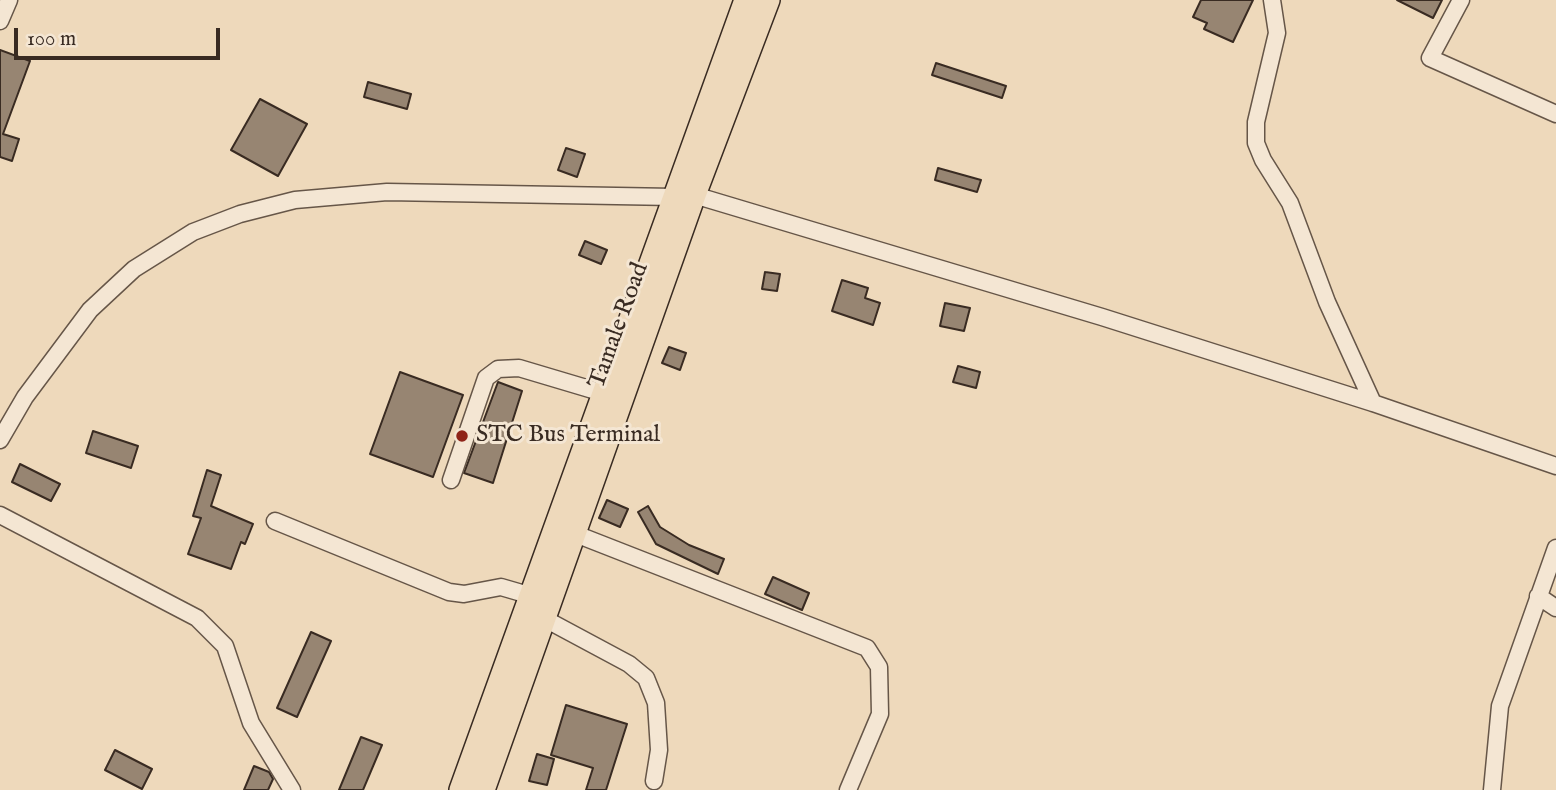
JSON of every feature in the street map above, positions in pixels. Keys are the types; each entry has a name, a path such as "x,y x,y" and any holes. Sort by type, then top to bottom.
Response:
{"highway":[{"name":"Tamale Road","path":"740,47 746,0"},
{"name":"Tamale Road","path":"461,790 740,47 768,0"},
{"name":"Tamale Road","path":"483,790 573,533 604,408"}],"street":[{"path":"0,21 9,0"},
{"path":"1272,0 1277,33 1256,122 1256,143 1263,160 1290,203 1328,302 1373,403"},
{"path":"1461,0 1430,58 1556,114"},
{"path":"0,440 25,397 99,302 134,269 193,232 240,214 295,200 387,192 684,196 1373,403 1556,466"},
{"path":"451,480 486,377 498,369 519,368 604,408"},
{"path":"0,515 197,618 225,646 251,723 292,790"},
{"path":"275,521 449,592 464,594 501,587 532,596"},
{"path":"573,533 867,648 879,667 880,714 848,790"},
{"path":"1492,790 1500,706 1556,548"},
{"path":"1538,596 1556,608"},
{"path":"545,618 629,664 646,678 656,703 659,750 654,781"}],"building":[{"path":"1201,0 1253,0 1233,42 1204,29 1207,23 1193,17"},
{"path":"1397,0 1442,0 1433,18"},
{"path":"0,50 30,61 3,134 19,139 12,161 0,157"},
{"path":"936,63 1006,86 1002,98 932,75"},
{"path":"368,82 411,94 407,109 364,97"},
{"path":"260,99 307,124 278,176 231,150"},
{"path":"566,148 585,154 577,177 558,170"},
{"path":"938,168 981,180 977,192 935,180"},
{"path":"585,241 607,250 601,264 579,255"},
{"path":"765,272 780,274 777,291 762,289"},
{"path":"842,280 868,288 865,298 880,303 873,325 832,311"},
{"path":"945,303 970,308 964,331 940,326"},
{"path":"669,347 686,353 680,370 662,363"},
{"path":"958,366 980,372 976,388 953,382"},
{"path":"400,372 463,395 433,477 370,454"},
{"path":"498,382 522,391 493,483 464,473"},
{"path":"93,431 138,446 131,468 86,453"},
{"path":"20,464 60,484 51,501 12,482"},
{"path":"207,470 221,475 211,506 253,524 245,544 241,542 231,569 188,554 201,518 193,516"},
{"path":"607,500 628,509 620,527 599,518"},
{"path":"648,506 660,527 689,545 724,559 718,574 656,544 638,512"},
{"path":"773,577 809,593 802,610 765,594"},
{"path":"311,632 331,641 297,717 277,708"},
{"path":"566,705 627,724 606,790 586,790 593,768 551,755"},
{"path":"361,737 382,745 363,790 339,790"},
{"path":"115,750 152,769 142,789 105,770"},
{"path":"537,754 554,759 547,785 529,781"},
{"path":"254,766 269,772 273,779 268,790 244,790"}],"place":[{"name":"STC Bus Terminal","path":"462,436"}]}
